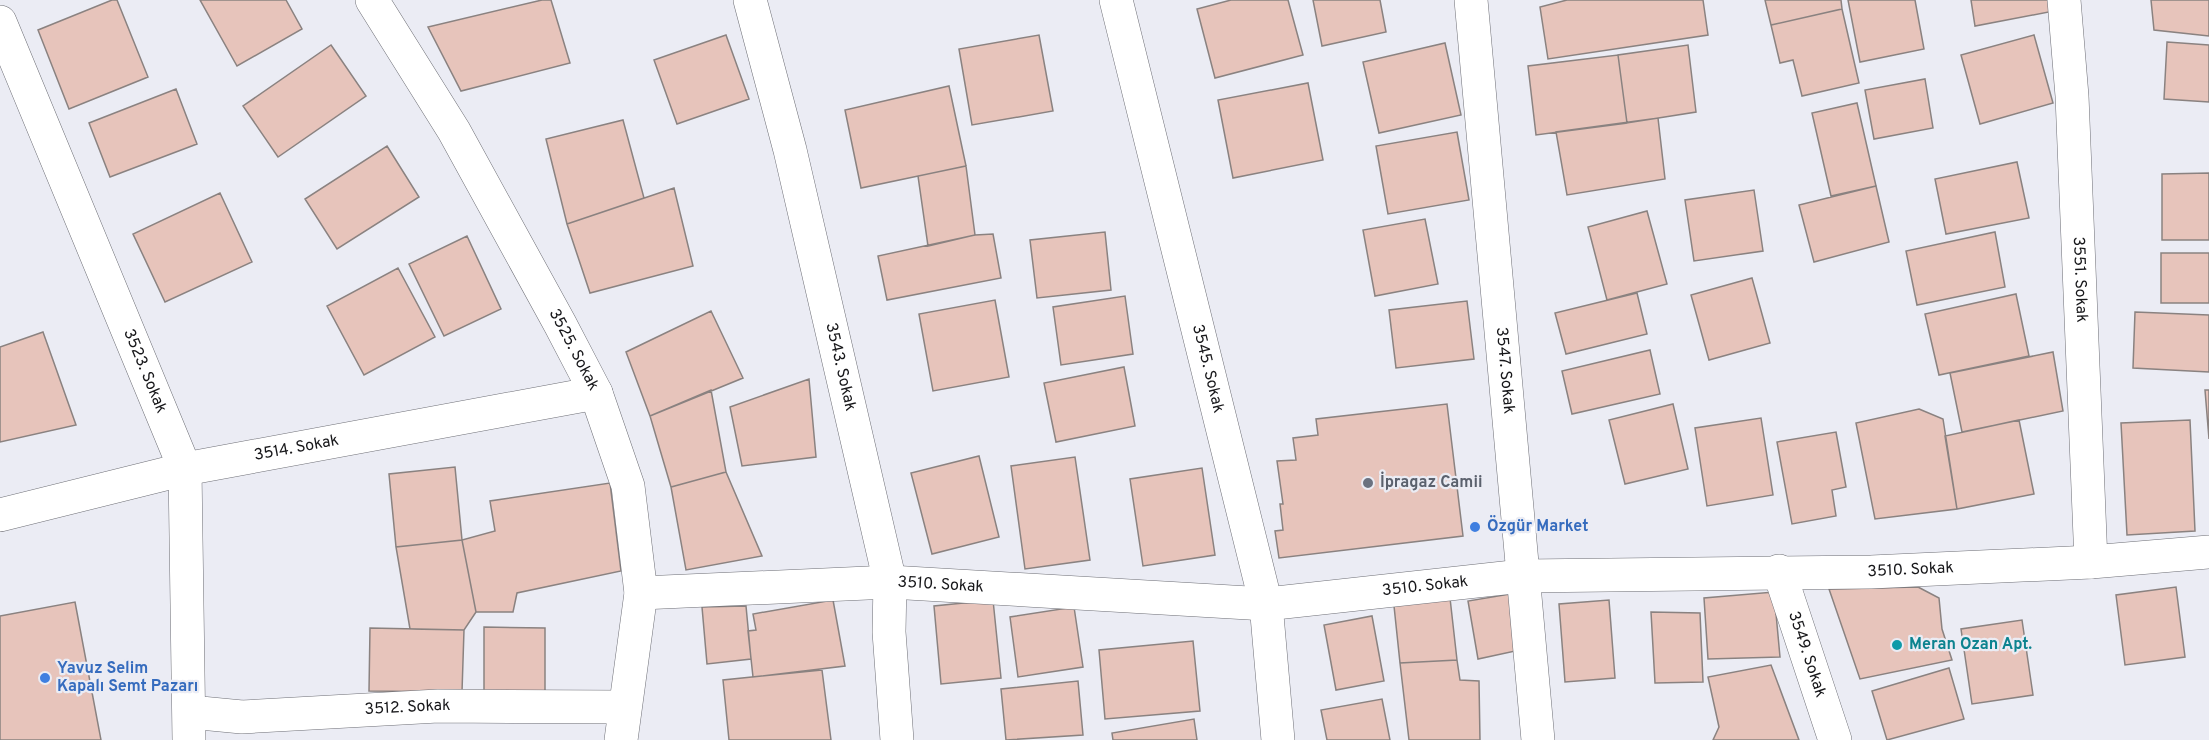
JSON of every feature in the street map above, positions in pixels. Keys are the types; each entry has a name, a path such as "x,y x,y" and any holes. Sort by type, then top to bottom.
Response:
{"street":[{"name":"3525. Sokak","path":"372,0 454,131 596,393 628,486 641,593 621,740"},
{"name":"3543. Sokak","path":"750,0 790,150 890,582 889,632 897,740"},
{"name":"3545. Sokak","path":"1116,0 1266,604 1278,740"},
{"name":"3547. Sokak","path":"1471,0 1538,740"},
{"name":"3551. Sokak","path":"2064,0 2072,96 2091,562"},
{"name":"3523. Sokak","path":"0,22 184,469 190,726"},
{"name":"3514. Sokak","path":"0,515 184,469 596,393"},
{"name":"3510. Sokak","path":"641,593 890,582 1266,604 1522,576 1779,571 1871,572 2091,562 2209,552"},
{"name":"3549. Sokak","path":"1779,571 1835,740"},
{"name":"3512. Sokak","path":"190,726 242,717 438,706 624,707"}],"building":[{"path":"117,0 148,77 69,109 38,30"},
{"path":"200,0 286,0 302,29 237,66"},
{"path":"542,0 551,0 570,63 461,91 428,27"},
{"path":"1231,0 1288,0 1303,55 1215,78 1197,9"},
{"path":"1313,0 1380,0 1386,32 1322,46"},
{"path":"1567,0 1703,0 1708,35 1548,59 1540,7"},
{"path":"1765,0 1841,0 1842,9 1771,25"},
{"path":"1848,0 1915,0 1924,49 1860,62"},
{"path":"1971,0 2052,0 2054,11 1975,26"},
{"path":"2151,0 2209,0 2209,36 2154,30"},
{"path":"1842,9 1859,83 1802,96 1793,60 1780,63 1771,25"},
{"path":"726,35 749,99 677,124 654,60"},
{"path":"1039,35 1053,111 972,125 959,49"},
{"path":"2034,35 2053,103 1980,124 1961,55"},
{"path":"2167,42 2209,45 2209,102 2164,99"},
{"path":"1445,43 1461,115 1379,133 1363,62"},
{"path":"331,45 366,96 278,157 243,106"},
{"path":"1688,45 1696,112 1627,123 1618,55"},
{"path":"1618,55 1627,123 1536,135 1528,66"},
{"path":"1925,79 1933,128 1874,139 1865,90"},
{"path":"1308,83 1323,160 1233,178 1218,100"},
{"path":"949,86 966,166 861,188 845,110"},
{"path":"176,89 197,144 110,177 89,123"},
{"path":"1857,103 1876,186 1831,196 1812,113"},
{"path":"1658,118 1665,179 1567,195 1556,132"},
{"path":"623,120 644,198 567,224 546,139"},
{"path":"1457,132 1469,200 1388,214 1376,146"},
{"path":"387,146 419,197 337,249 305,199"},
{"path":"2017,162 2029,218 1946,234 1935,179"},
{"path":"966,166 975,235 928,246 918,176"},
{"path":"2209,173 2209,240 2162,240 2162,174"},
{"path":"1876,186 1889,242 1814,262 1799,205"},
{"path":"674,188 693,266 590,293 567,224"},
{"path":"1754,190 1763,251 1694,261 1685,200"},
{"path":"220,193 252,262 165,302 133,234"},
{"path":"1647,211 1667,284 1607,300 1588,227"},
{"path":"1425,219 1438,284 1375,296 1363,230"},
{"path":"1105,232 1111,290 1037,298 1030,240"},
{"path":"1995,232 2005,287 1917,305 1906,251"},
{"path":"993,234 1001,278 887,300 878,256 975,235"},
{"path":"467,236 501,309 444,336 409,264"},
{"path":"2161,253 2209,253 2209,303 2161,303"},
{"path":"398,268 435,337 364,375 327,306"},
{"path":"1752,278 1770,343 1709,360 1691,295"},
{"path":"1637,293 1647,334 1566,354 1555,313"},
{"path":"2016,294 2029,356 1939,375 1925,314"},
{"path":"1125,296 1133,354 1061,365 1053,307"},
{"path":"995,300 1009,377 933,391 919,314"},
{"path":"1467,301 1474,359 1396,368 1389,310"},
{"path":"711,311 743,378 650,416 626,352"},
{"path":"2135,312 2209,315 2209,372 2133,368"},
{"path":"43,332 76,425 0,442 0,347"},
{"path":"1650,350 1660,394 1572,414 1562,371"},
{"path":"2053,352 2063,411 1962,432 1950,373"},
{"path":"1124,367 1135,426 1056,442 1044,383"},
{"path":"809,379 816,457 742,466 730,407"},
{"path":"711,390 726,472 671,487 650,416"},
{"path":"2205,390 2209,390 2209,439"},
{"name":"İpragaz Camii","path":"1447,404 1463,536 1279,558 1275,531 1283,530 1280,504 1283,504 1277,461 1296,460 1293,438 1318,435 1316,419"},
{"path":"1673,404 1688,469 1625,484 1609,420"},
{"path":"1919,409 1943,419 1957,509 1875,519 1856,423"},
{"path":"1761,418 1773,495 1707,506 1695,428"},
{"path":"2019,420 2034,494 1957,509 1945,436"},
{"path":"2190,420 2195,531 2127,535 2121,423"},
{"path":"1836,432 1846,487 1832,490 1836,516 1792,524 1777,442"},
{"path":"979,456 999,537 932,554 911,473"},
{"path":"1075,457 1090,560 1025,569 1011,466"},
{"path":"455,467 462,540 396,547 389,474"},
{"path":"1202,468 1215,555 1143,566 1130,479"},
{"path":"726,472 762,556 686,570 671,487"},
{"path":"610,483 621,571 517,593 513,612 476,612 462,540 495,531 490,501"},
{"path":"462,540 476,612 464,630 410,629 396,547"},
{"name":"Meran Ozan Apt.","path":"1918,587 1939,598 1942,629 1952,660 1860,679 1829,589"},
{"path":"2176,587 2185,657 2125,665 2116,595"},
{"path":"1774,592 1780,657 1708,659 1704,598"},
{"path":"1510,594 1520,650 1478,659 1468,601"},
{"path":"1450,598 1457,660 1400,663 1394,606"},
{"path":"833,600 845,666 753,677 748,631 756,630 753,614"},
{"path":"993,600 1001,678 941,684 934,606"},
{"path":"1609,600 1615,678 1565,682 1559,604"},
{"name":"Yavuz Selim Kapalı Semt Pazarı","path":"75,602 101,740 0,740 0,616"},
{"path":"746,606 751,659 707,664 702,607"},
{"path":"1074,607 1083,667 1018,677 1010,617"},
{"path":"1651,612 1700,613 1703,682 1655,683"},
{"path":"1372,616 1384,681 1336,690 1324,625"},
{"path":"2022,620 2033,695 1972,704 1961,629"},
{"path":"484,627 545,628 545,693 484,691"},
{"path":"370,628 464,630 462,692 369,691"},
{"path":"1193,641 1200,711 1105,719 1099,650"},
{"path":"1457,660 1460,680 1479,681 1480,740 1409,740 1400,663"},
{"path":"1771,665 1799,740 1713,740 1719,727 1708,677"},
{"path":"1949,668 1964,719 1887,740 1872,691"},
{"path":"822,670 831,740 729,740 723,680"},
{"path":"1078,681 1083,735 1006,740 1001,689"},
{"path":"1382,699 1390,740 1327,740 1321,710"},
{"path":"1194,719 1197,740 1113,740 1112,733"}],"place":[{"name":"İpragaz Camii","path":"1368,483"},
{"name":"Özgür Market","path":"1475,527"},
{"name":"Meran Ozan Apt.","path":"1897,645"},
{"name":"Yavuz Selim Kapalı Semt Pazarı","path":"45,678"}]}
